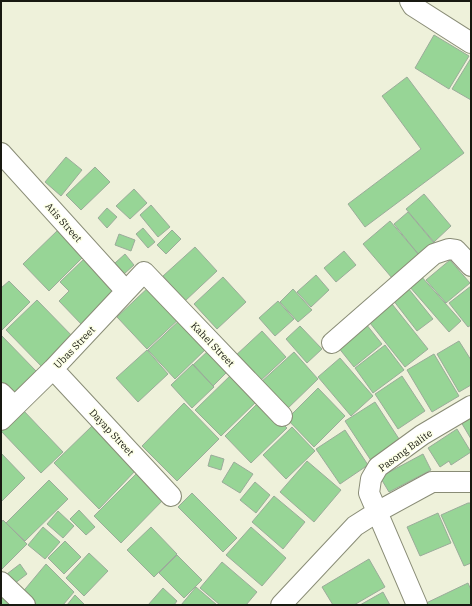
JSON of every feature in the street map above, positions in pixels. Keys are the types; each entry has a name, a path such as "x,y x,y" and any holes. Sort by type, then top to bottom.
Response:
{"street":[{"path":"410,1 413,6 471,43"},
{"name":"Atis Street","path":"1,153 126,290"},
{"path":"332,343 434,254 449,249 456,250 471,266"},
{"name":"Ubas Street","path":"5,407 53,369 144,272"},
{"name":"Kahel Street","path":"144,272 282,416"},
{"name":"Dayap Street","path":"53,369 171,496"},
{"name":"Pasong Balite","path":"417,605 369,493 371,479 378,468 422,435 471,406"},
{"path":"281,605 355,526 377,512 432,482 471,482"},
{"path":"1,582 24,605"}],"building":[{"path":"434,35 469,56 449,89 415,68"},
{"path":"471,58 471,100 452,89"},
{"path":"407,77 464,153 365,227 348,204 421,149 382,96"},
{"path":"66,157 82,170 61,196 45,182"},
{"path":"95,167 110,182 81,210 66,195"},
{"path":"134,189 147,203 130,219 116,206"},
{"path":"424,194 451,226 434,242 406,209"},
{"path":"151,205 170,227 158,237 140,215"},
{"path":"107,208 117,217 107,228 98,218"},
{"path":"408,212 434,243 419,255 394,224"},
{"path":"390,221 419,255 392,278 363,244"},
{"path":"143,228 155,242 148,248 136,234"},
{"path":"59,229 84,256 49,291 23,264"},
{"path":"172,230 181,239 166,254 157,245"},
{"path":"119,234 135,240 131,251 115,245"},
{"path":"195,247 217,271 185,301 163,276"},
{"path":"344,251 356,265 336,282 324,268"},
{"path":"125,254 134,265 124,274 115,263"},
{"path":"85,258 118,292 83,326 59,301 69,291 60,282"},
{"path":"450,260 470,283 446,303 426,280"},
{"path":"316,275 329,290 311,307 297,292"},
{"path":"420,275 461,321 449,332 409,286"},
{"path":"223,277 246,302 217,329 194,304"},
{"path":"9,281 30,302 1,331 1,288"},
{"path":"152,284 182,316 147,349 117,317"},
{"path":"471,286 471,325 468,327 449,303"},
{"path":"408,288 433,319 417,331 393,300"},
{"path":"293,289 312,310 298,322 280,302"},
{"path":"37,300 76,340 45,370 6,330"},
{"path":"278,301 294,319 275,336 259,318"},
{"path":"392,304 428,349 405,367 370,323"},
{"path":"183,317 209,346 175,379 148,350"},
{"path":"366,324 382,344 354,367 338,347"},
{"path":"300,326 322,349 307,363 286,339"},
{"path":"262,331 286,357 258,383 234,357"},
{"path":"1,335 36,371 11,396 1,385"},
{"path":"459,341 471,360 471,385 459,392 437,354"},
{"path":"385,345 404,370 373,393 355,368"},
{"path":"210,349 230,369 213,386 193,365"},
{"path":"147,350 168,374 138,402 116,378"},
{"path":"294,352 318,379 285,411 260,383"},
{"path":"434,354 459,396 432,412 407,370"},
{"path":"340,358 373,396 351,416 318,377"},
{"path":"193,364 214,387 192,408 171,385"},
{"path":"233,373 259,399 221,436 195,410"},
{"path":"402,376 425,411 398,429 375,394"},
{"path":"318,388 345,416 314,447 287,419"},
{"path":"260,401 287,428 251,463 225,436"},
{"path":"375,402 401,442 372,462 345,421"},
{"path":"184,403 219,439 177,481 142,446"},
{"path":"22,409 63,452 41,473 1,431"},
{"path":"471,415 471,439 461,422"},
{"path":"92,426 136,470 99,509 54,463"},
{"path":"292,427 315,451 286,479 263,455"},
{"path":"457,429 471,452 451,465 449,461 440,467 428,448"},
{"path":"345,430 368,465 340,484 316,449"},
{"path":"1,453 25,478 1,502"},
{"path":"423,454 431,470 389,492 380,477"},
{"path":"211,455 224,459 221,470 208,466"},
{"path":"307,461 341,490 314,522 280,492"},
{"path":"234,462 253,474 240,493 222,482"},
{"path":"140,470 167,496 121,543 94,516"},
{"path":"49,480 68,499 25,541 6,523"},
{"path":"255,482 270,495 256,513 240,500"},
{"path":"192,493 237,538 223,552 178,507"},
{"path":"274,496 305,522 283,549 252,522"},
{"path":"471,503 471,563 464,566 441,515"},
{"path":"79,510 95,527 86,535 70,519"},
{"path":"58,511 74,526 63,538 47,524"},
{"path":"438,513 451,543 420,556 407,527"},
{"path":"3,520 27,544 1,570 1,523"},
{"path":"43,527 60,542 45,559 28,545"},
{"path":"151,527 177,554 154,577 127,550"},
{"path":"251,527 286,558 262,586 226,555"},
{"path":"65,541 81,557 64,574 48,558"},
{"path":"89,553 108,571 84,596 66,578"},
{"path":"177,555 202,580 184,598 159,573"},
{"path":"369,559 385,587 354,605 333,605 322,587"},
{"path":"222,562 257,592 246,605 220,605 200,588"},
{"path":"20,564 27,574 10,587 3,577"},
{"path":"46,564 74,592 63,605 32,605 21,594"},
{"path":"468,583 471,590 471,605 422,605"},
{"path":"1,586 23,605 1,605"},
{"path":"196,587 217,605 181,605"},
{"path":"163,588 177,601 174,605 148,605"},
{"path":"383,592 390,605 360,605"},
{"path":"75,595 85,605 67,605"}]}
